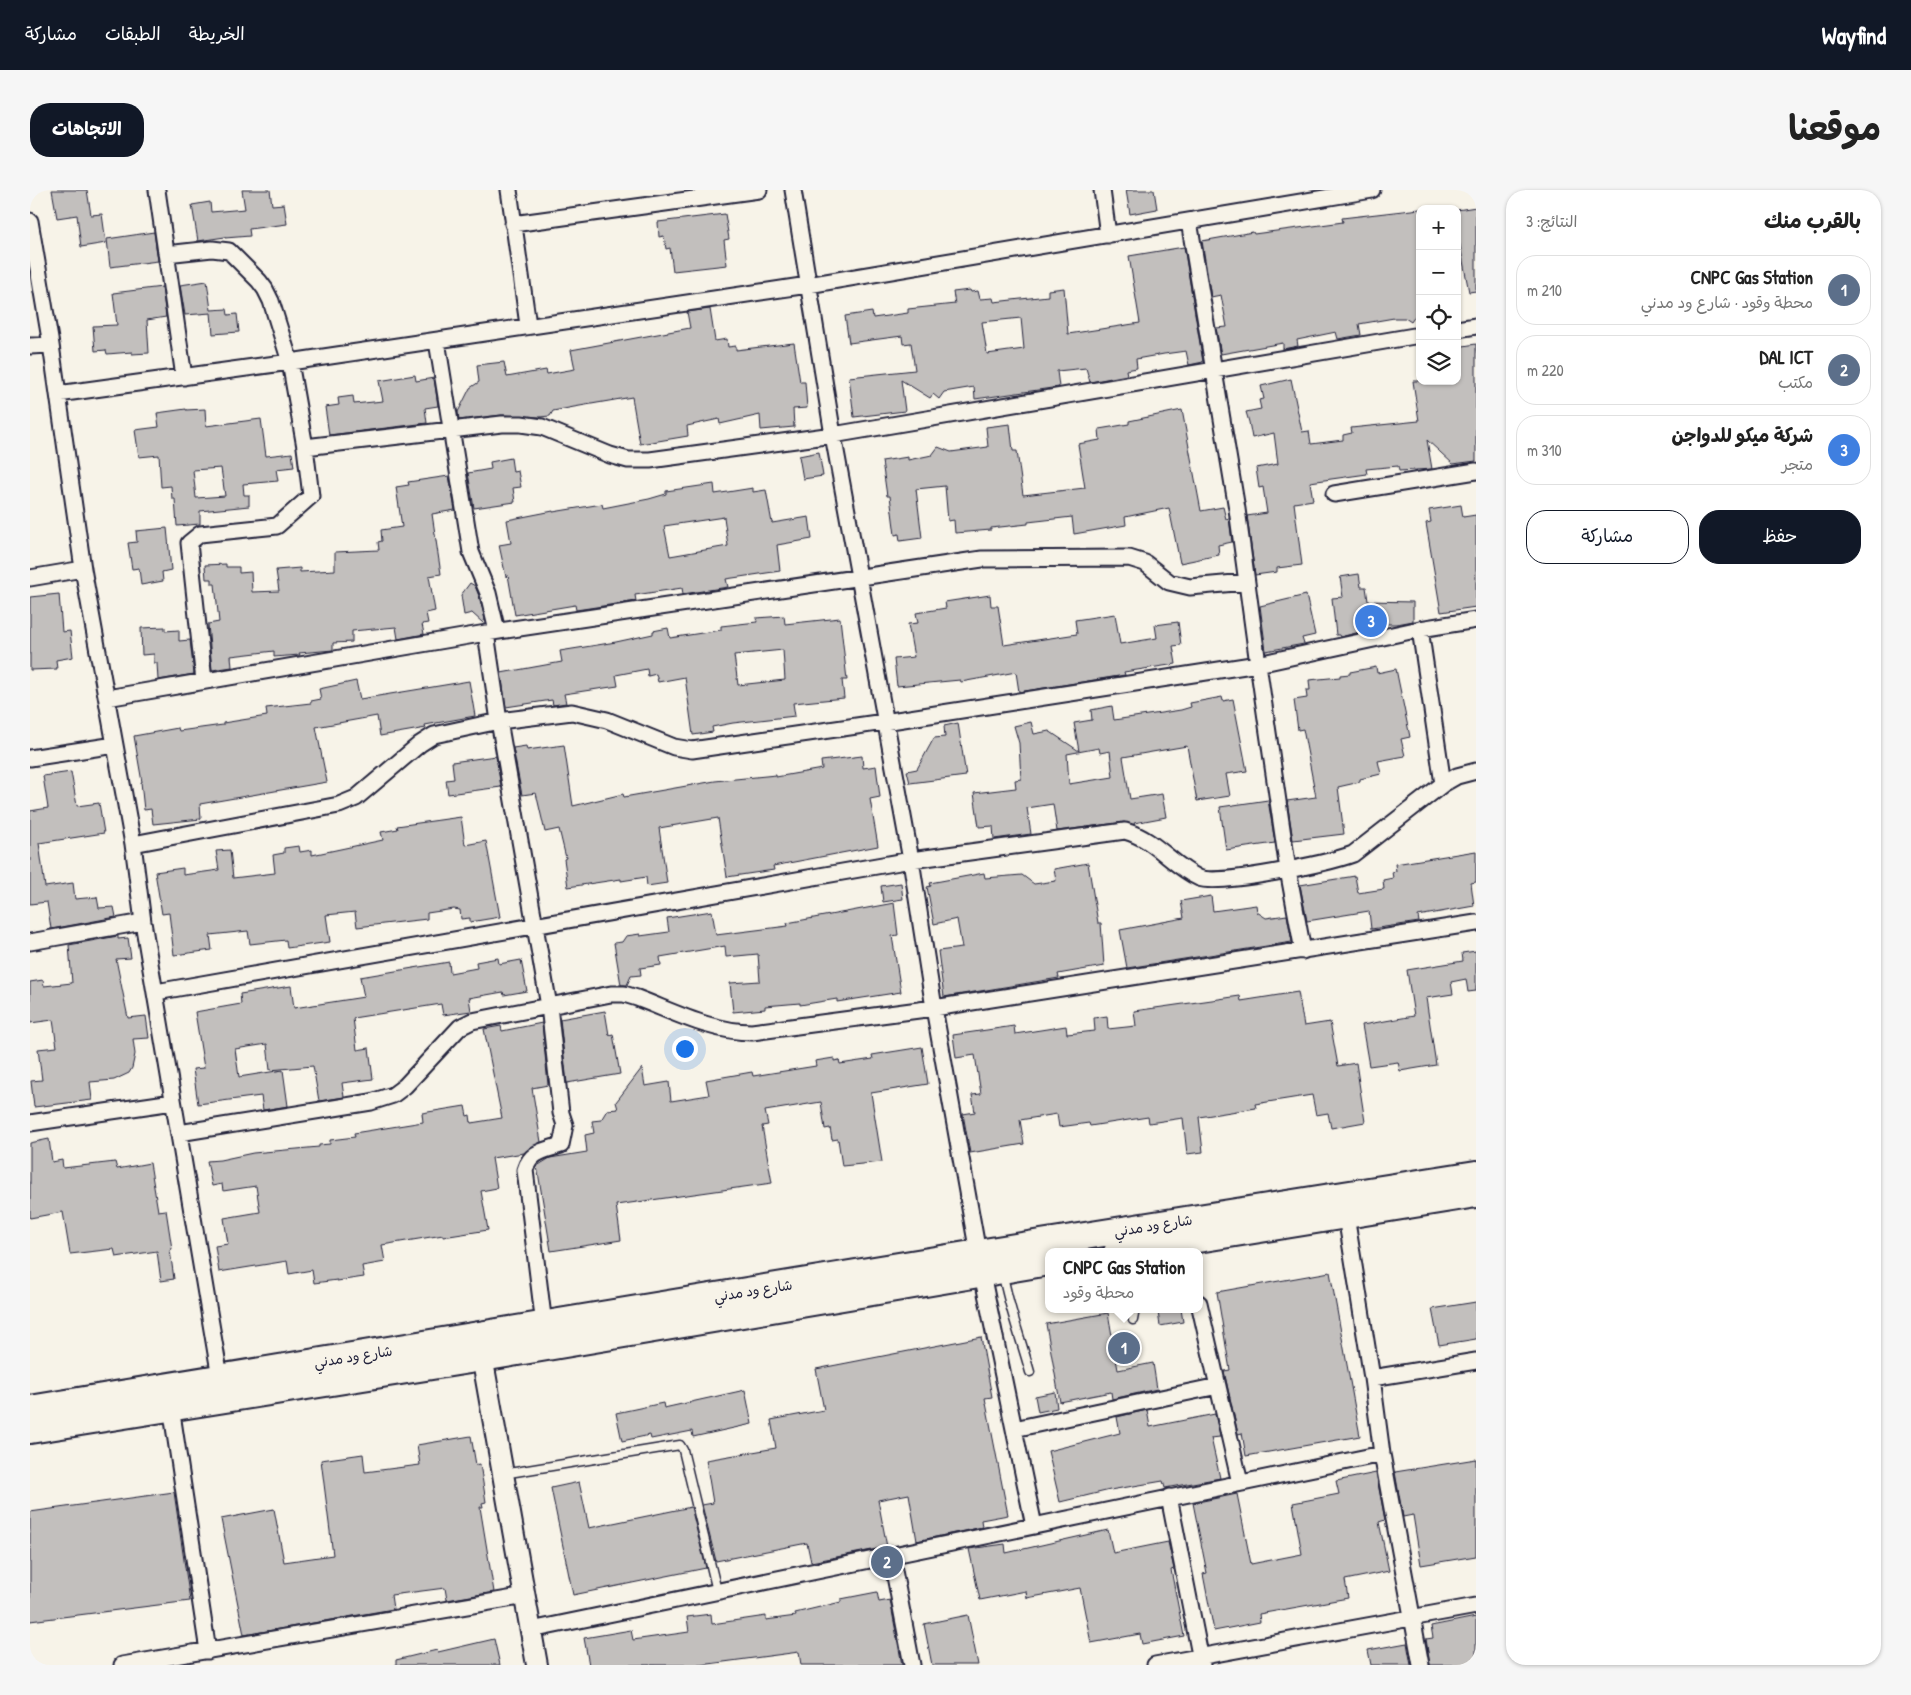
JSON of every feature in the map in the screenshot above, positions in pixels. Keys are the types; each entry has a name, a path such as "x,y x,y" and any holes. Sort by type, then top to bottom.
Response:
{"highway":[{"name":"شارع ود مدني","path":"1083,1248 1476,1174"},
{"name":"شارع ود مدني","path":"1165,1248 1186,1246 1476,1194"},
{"name":"شارع ود مدني","path":"30,1430 172,1407 480,1347 1045,1255"},
{"name":"شارع ود مدني","path":"30,1409 220,1377 480,1347 544,1325 987,1266 1045,1262"}],"street":[{"path":"157,190 184,377"},
{"path":"509,190 528,326"},
{"path":"513,224 759,190"},
{"path":"794,190 857,576 911,860 934,1008 987,1266 1014,1430 1034,1526"},
{"path":"1102,190 1108,235"},
{"path":"58,394 437,341 808,285 1372,190"},
{"path":"30,221 52,344 84,570 133,844 143,922 220,1377"},
{"path":"1189,221 1237,509 1288,870 1302,951"},
{"path":"166,254 212,249 229,251 259,280 265,289 271,301 290,362 311,496 278,526 200,534 189,543 204,681"},
{"path":"1461,328 1476,326"},
{"path":"304,447 502,424 521,424 542,427 610,455 635,460 650,460 833,435 1416,337"},
{"path":"437,341 471,552 488,592 499,721 549,1006 565,1125 561,1145 533,1155 528,1161 525,1170 544,1325"},
{"path":"30,346 52,344"},
{"path":"1334,494 1476,471"},
{"path":"107,698 492,632 857,576 982,559 1129,558 1145,563 1169,582 1183,585 1246,582"},
{"path":"30,578 84,570"},
{"path":"133,844 339,805 356,798 420,744 434,735 499,721 572,712 607,720 674,747 692,750 1258,664 1420,629 1476,620"},
{"path":"1420,629 1443,784"},
{"path":"30,758 115,744"},
{"path":"156,992 911,860 1125,830 1139,834 1200,879 1217,880 1288,870 1353,854 1443,784 1457,776 1476,771"},
{"path":"30,942 143,922"},
{"path":"179,1132 371,1102 393,1095 405,1086 460,1027 472,1021 611,994 624,994 720,1029 735,1032 752,1032 934,1008 1476,923"},
{"path":"30,1123 173,1102"},
{"path":"1346,1216 1382,1454 1421,1665"},
{"path":"1201,1313 1240,1483"},
{"path":"480,1347 537,1665"},
{"path":"1372,1378 1476,1361"},
{"path":"1014,1430 1218,1386"},
{"path":"172,1407 208,1651"},
{"path":"531,1630 1382,1454"},
{"path":"1169,1497 1201,1660"},
{"path":"891,1555 912,1665"},
{"path":"122,1665 526,1596"},
{"path":"1155,1665 1201,1660 1476,1606"}],"lane":[{"path":"987,1266 1009,1306 1030,1372"},
{"path":"1132,1320 1134,1313"},
{"path":"503,1474 680,1445 683,1450 717,1591"}],"building":[{"path":"52,190 87,190 91,215 102,214 106,243 81,247 77,215 57,218"},
{"path":"242,190 270,190 272,205 284,204 287,224 249,229 250,236 198,241 192,205 210,202 211,212 245,209"},
{"path":"1126,190 1154,190 1157,209 1130,214"},
{"path":"1476,207 1476,291 1469,292 1461,251 1461,209"},
{"path":"1416,209 1416,316 1411,322 1405,318 1394,318 1359,324 1361,335 1338,339 1336,332 1297,340 1298,346 1283,349 1283,343 1221,354 1216,328 1227,327 1221,295 1211,297 1202,241 1253,232 1254,234 1343,222 1342,218"},
{"path":"725,214 729,239 724,240 727,265 673,271 670,248 666,249 664,236 659,237 658,222"},
{"path":"154,232 158,261 110,267 107,239"},
{"path":"1184,247 1203,362 1189,365 1186,351 1164,354 1136,359 1137,368 1126,370 1127,375 1090,382 1086,368 1057,371 1059,387 975,399 974,387 944,392 939,399 933,394 930,398 901,380 905,411 854,417 849,377 915,370 911,343 903,344 902,336 849,343 845,316 872,312 873,318 908,313 908,309 955,304 953,292 978,291 980,299 993,298 994,302 1048,296 1048,290 1064,288 1068,334 1140,323 1129,256","holes":["1021,318 1024,349 987,354 982,322"]},
{"path":"207,281 211,310 227,309 228,315 237,314 239,332 213,334 211,313 185,315 180,285"},
{"path":"162,287 166,317 147,320 149,353 107,354 106,350 95,351 93,326 117,325 113,293"},
{"path":"710,309 715,341 727,339 728,347 736,346 736,350 794,343 800,382 805,382 807,408 793,409 794,427 761,430 760,415 720,424 719,419 687,426 688,436 640,444 632,397 553,411 550,416 502,415 459,420 458,412 470,388 479,382 477,365 504,362 507,377 546,370 547,374 575,369 571,350 690,328 687,312"},
{"path":"1476,344 1476,461 1453,464 1427,440 1432,469 1399,471 1398,466 1366,469 1367,474 1310,482 1313,500 1294,503 1302,565 1277,568 1277,572 1255,575 1247,516 1267,513 1263,487 1259,488 1256,468 1278,464 1274,433 1252,438 1246,412 1261,409 1259,400 1264,399 1261,386 1291,379 1302,432 1309,431 1311,444 1343,440 1343,435 1352,433 1351,428 1419,421 1413,381 1416,381 1416,385 1461,385 1461,346"},
{"path":"415,375 416,381 434,378 438,406 425,408 427,423 329,435 325,407 339,405 338,398 353,396 354,404 383,401 379,381"},
{"path":"186,409 205,409 206,426 261,419 266,456 292,453 294,467 276,469 278,481 243,484 244,495 249,495 249,506 200,511 200,524 177,526 175,499 172,499 171,486 161,487 159,455 139,457 135,430 159,427 157,413","holes":["221,468 225,496 196,498 193,470"]},
{"path":"1182,410 1201,511 1223,507 1226,519 1229,518 1232,542 1218,545 1219,555 1180,563 1169,508 1125,517 1126,525 1074,534 1072,517 1028,522 1028,524 991,528 991,530 955,533 954,520 948,521 945,486 916,489 922,538 900,541 899,534 895,535 890,496 887,496 882,461 908,457 908,460 932,455 938,447 951,452 988,447 986,427 1010,424 1013,451 1017,451 1023,495 1085,488 1078,444 1100,440 1099,429 1129,424 1129,421"},
{"path":"819,452 823,476 803,479 799,456"},
{"path":"511,458 513,472 518,471 521,487 513,488 515,502 474,508 468,473 491,469 490,462"},
{"path":"449,476 455,510 432,514 441,574 429,576 435,611 426,613 428,623 422,624 424,634 398,639 396,627 352,631 352,642 333,643 333,650 274,657 274,651 231,656 232,667 212,670 208,624 219,622 215,584 212,584 212,579 206,579 205,565 226,564 226,567 239,567 239,573 251,572 252,592 279,591 276,570 300,568 300,572 335,570 335,552 379,550 378,542 382,541 381,530 402,527 396,487 409,485 408,482"},
{"path":"714,484 715,494 753,488 753,492 766,490 772,523 809,517 812,539 777,545 780,571 726,579 728,587 683,594 682,588 635,595 636,601 576,610 575,605 515,615 508,575 506,577 499,545 511,543 507,520 602,504 603,508 649,499 666,494 666,491","holes":["724,517 728,546 670,556 664,526"]},
{"path":"1461,505 1463,517 1476,515 1476,607 1441,612 1426,523 1431,522 1429,510"},
{"path":"167,528 171,570 162,572 163,581 141,585 139,568 132,569 128,543 137,542 136,531"},
{"path":"1359,574 1361,587 1366,587 1368,601 1413,602 1413,621 1397,624 1363,624 1364,631 1340,637 1336,635 1332,598 1343,597 1340,577"},
{"path":"470,583 475,586 479,596 485,619 483,623 472,613 464,615 461,595"},
{"path":"59,594 62,632 70,631 73,657 56,660 57,669 30,670 30,597"},
{"path":"990,595 991,606 998,606 1004,645 1077,634 1075,620 1115,614 1120,644 1157,638 1155,625 1178,622 1181,645 1173,646 1176,664 1124,672 1125,675 1019,692 1016,672 961,682 960,680 897,686 894,659 914,657 908,624 918,623 916,613 946,608 945,602"},
{"path":"1306,595 1315,635 1302,638 1304,644 1266,651 1260,606"},
{"path":"784,616 785,624 840,618 847,680 842,680 844,698 793,703 795,716 733,723 712,727 713,732 693,735 685,677 658,682 656,674 648,676 647,669 616,675 618,686 564,694 566,703 553,705 552,700 506,707 501,673 562,662 560,651 616,642 653,634 653,631 668,628 670,638 721,630 721,626 757,622 756,618","holes":["783,650 785,680 738,685 734,655"]},
{"path":"165,627 165,631 179,630 179,641 190,640 194,674 158,680 157,663 154,663 154,654 142,655 141,628"},
{"path":"1376,667 1377,673 1396,669 1410,737 1401,739 1405,756 1378,761 1381,774 1360,779 1360,782 1338,787 1344,834 1293,840 1287,801 1316,797 1303,729 1298,730 1294,700 1307,698 1306,690 1310,690 1309,680 1340,677 1340,675 1350,674 1350,672"},
{"path":"356,681 360,699 469,681 475,716 425,725 426,728 380,736 377,716 316,727 327,782 200,804 201,819 153,824 151,809 144,810 142,782 134,736 178,728 179,731 223,725 223,723 267,716 266,708 311,703 311,701 321,699 319,689"},
{"path":"1222,697 1223,701 1233,699 1247,771 1226,774 1230,796 1197,801 1187,746 1123,757 1130,799 1162,794 1166,817 1134,823 1135,825 1124,822 1057,831 1053,804 1027,808 1031,834 994,839 993,826 979,827 974,793 1016,788 1015,780 1021,779 1019,743 1014,726 1031,722 1034,734 1049,731 1079,751 1074,723 1092,720 1091,710 1112,706 1114,720 1181,710 1191,707 1190,703","holes":["1099,748 1100,753 1110,751 1113,777 1069,784 1067,754"]},
{"path":"958,723 966,776 910,783 907,771 917,769 934,738 945,737 944,726"},
{"path":"564,745 573,806 623,794 624,797 715,781 776,775 776,777 822,769 821,761 862,756 863,768 876,766 880,797 870,799 878,846 773,866 774,870 727,877 718,818 659,828 667,883 647,886 646,877 568,887 564,859 566,858 559,829 545,832 536,793 522,795 513,748 526,746 527,750"},
{"path":"496,756 501,787 448,794 446,780 454,779 452,762"},
{"path":"71,772 77,806 99,803 104,833 39,843 45,887 73,883 75,899 97,897 99,908 114,907 116,917 51,929 47,902 30,904 30,811 48,808 43,776"},
{"path":"1268,800 1275,843 1226,850 1220,807"},
{"path":"461,817 465,845 486,841 500,917 470,922 470,918 461,919 460,910 454,909 427,913 427,919 357,927 355,912 326,915 330,942 287,948 286,940 250,944 248,931 210,935 212,950 174,955 169,913 162,914 155,872 183,868 183,875 219,870 216,851 230,850 233,878 275,873 273,855 284,853 284,848 299,846 300,852 312,850 312,855 383,840 381,832 398,829 397,826"},
{"path":"1476,851 1476,882 1471,883 1474,906 1418,916 1419,922 1371,929 1369,911 1307,921 1300,885 1355,876 1358,893 1384,889 1383,880 1393,878 1392,872 1396,871 1395,864"},
{"path":"1088,863 1098,923 1101,923 1104,966 1058,974 1059,978 944,997 938,951 962,948 957,919 934,924 927,887 931,886 930,883 984,873 985,878 1022,875 1034,884 1056,881 1054,869"},
{"path":"901,883 903,899 883,902 881,886"},
{"path":"1211,896 1213,911 1256,905 1257,912 1266,918 1287,915 1292,942 1127,968 1120,930 1184,918 1181,901"},
{"path":"894,903 898,935 892,936 901,992 837,1002 837,999 800,1005 800,1003 765,1006 765,1009 733,1012 730,983 760,981 758,954 726,957 725,946 660,957 661,965 640,968 641,975 631,976 627,985 621,985 614,943 622,942 626,936 669,932 667,918 712,911 716,935 788,926 787,923"},
{"path":"118,936 118,939 128,938 131,958 116,959 128,1018 146,1016 149,1038 133,1039 135,1054 129,1073 114,1080 90,1082 92,1100 34,1107 31,1081 42,1080 38,1049 57,1047 53,1020 30,1023 30,982 43,980 44,986 72,983 69,945"},
{"path":"1476,951 1476,991 1468,992 1466,979 1451,982 1453,994 1426,998 1436,1065 1400,1071 1398,1062 1369,1066 1362,1025 1414,1016 1407,970 1463,961 1462,953"},
{"path":"498,958 499,964 521,960 527,991 504,995 503,992 469,998 471,1011 443,1015 441,1004 353,1018 357,1050 369,1048 373,1079 342,1083 344,1097 319,1101 313,1066 270,1070 267,1044 235,1049 239,1077 283,1070 288,1106 263,1110 261,1096 198,1104 193,1069 204,1068 195,1012 241,1004 240,994 291,986 294,1008 364,997 360,977 449,962 450,973 477,968 476,962"},
{"path":"1298,992 1304,1026 1330,1022 1338,1066 1356,1063 1365,1122 1331,1128 1328,1113 1316,1115 1312,1095 1255,1104 1256,1108 1199,1117 1203,1152 1187,1154 1183,1118 1149,1123 1148,1117 1090,1126 1089,1123 1059,1127 1057,1114 1020,1120 1024,1144 970,1153 963,1114 975,1112 972,1095 981,1094 975,1055 956,1058 953,1035 1014,1026 1015,1034 1066,1026 1067,1034 1095,1031 1094,1018 1107,1016 1108,1029 1136,1026 1134,1011 1240,996 1241,1001"},
{"path":"605,1011 609,1035 613,1034 620,1074 567,1083 560,1019"},
{"path":"542,1023 548,1085 532,1088 541,1142 524,1153 492,1158 497,1188 481,1191 488,1230 382,1245 385,1262 362,1266 364,1277 314,1283 312,1270 289,1274 287,1261 219,1272 215,1246 228,1244 224,1218 260,1212 256,1186 223,1191 222,1184 212,1186 207,1161 253,1153 319,1147 319,1145 330,1144 330,1140 355,1137 354,1133 423,1122 422,1113 465,1106 467,1116 470,1115 471,1123 502,1118 484,1029 501,1026 502,1031"},
{"path":"922,1047 928,1084 871,1093 882,1162 842,1166 838,1139 832,1140 830,1128 825,1129 821,1102 765,1111 768,1125 762,1126 772,1183 616,1205 621,1240 551,1251 537,1166 550,1158 587,1152 585,1135 594,1133 592,1121 601,1120 607,1110 618,1109 616,1102 642,1068 645,1086 669,1082 671,1101 709,1095 706,1080 752,1072 753,1076 816,1066 815,1061 834,1058 834,1061 839,1060 840,1064 873,1059 872,1055"},
{"path":"49,1139 52,1162 62,1160 63,1168 115,1162 117,1169 150,1163 158,1211 166,1210 174,1279 161,1281 157,1251 116,1257 114,1249 70,1254 63,1212 30,1218 30,1143"},
{"path":"1330,1272 1360,1436 1246,1456 1242,1433 1238,1434 1224,1371 1230,1370 1217,1292"},
{"path":"1476,1302 1476,1339 1439,1345 1432,1309"},
{"path":"1108,1313 1118,1370 1153,1363 1157,1389 1112,1399 1111,1392 1060,1402 1046,1324"},
{"path":"1158,1313 1182,1313 1183,1322 1160,1326"},
{"path":"981,1337 992,1397 985,1398 1008,1515 981,1520 982,1527 917,1541 909,1494 878,1500 887,1547 811,1562 807,1543 716,1561 702,1505 713,1503 706,1460 776,1448 771,1420 824,1410 816,1369"},
{"path":"745,1390 752,1424 693,1437 692,1431 651,1439 650,1435 622,1441 616,1413 663,1403 664,1408"},
{"path":"1055,1392 1057,1408 1038,1412 1035,1396"},
{"path":"1147,1410 1150,1427 1215,1414 1220,1437 1211,1438 1220,1478 1165,1488 1163,1481 1110,1490 1060,1502 1048,1451 1120,1433 1117,1417"},
{"path":"471,1436 476,1465 480,1464 486,1502 482,1503 483,1507 480,1507 494,1592 447,1600 445,1588 391,1595 393,1609 244,1635 221,1519 274,1509 284,1562 333,1555 321,1460 363,1454 365,1472 420,1465 417,1445"},
{"path":"1476,1459 1476,1556 1421,1565 1413,1515 1403,1517 1395,1472"},
{"path":"1376,1473 1385,1520 1379,1522 1389,1571 1345,1580 1348,1598 1259,1614 1260,1622 1214,1631 1203,1574 1207,1573 1193,1503 1237,1494 1251,1564 1302,1554 1293,1503 1339,1494 1336,1481"},
{"path":"579,1482 589,1528 691,1507 706,1568 573,1595 551,1488"},
{"path":"174,1492 190,1601 30,1621 30,1512"},
{"path":"1108,1530 1113,1553 1168,1542 1174,1569 1171,1570 1184,1636 1142,1644 1140,1634 1091,1643 1080,1588 1027,1598 1026,1591 980,1600 969,1549 1005,1544 1006,1553"},
{"path":"877,1592 879,1602 890,1600 902,1665 801,1665 799,1652 701,1665 589,1665 584,1638 631,1630 633,1640 689,1632 687,1617 711,1614 712,1624 766,1616 766,1620 796,1616 795,1613 841,1602 841,1599"},
{"path":"968,1615 978,1665 932,1665 924,1624"},
{"path":"1476,1617 1476,1665 1430,1665 1426,1639 1433,1638 1431,1626"},
{"path":"494,1639 500,1665 396,1665 396,1660"},
{"path":"1407,1643 1411,1665 1371,1665 1368,1650"}],"place":[{"name":"شركة ميكو للدواجن","path":"1371,621"},
{"name":"CNPC Gas Station","path":"1124,1348"},
{"name":"DAL ICT","path":"887,1562"}]}
